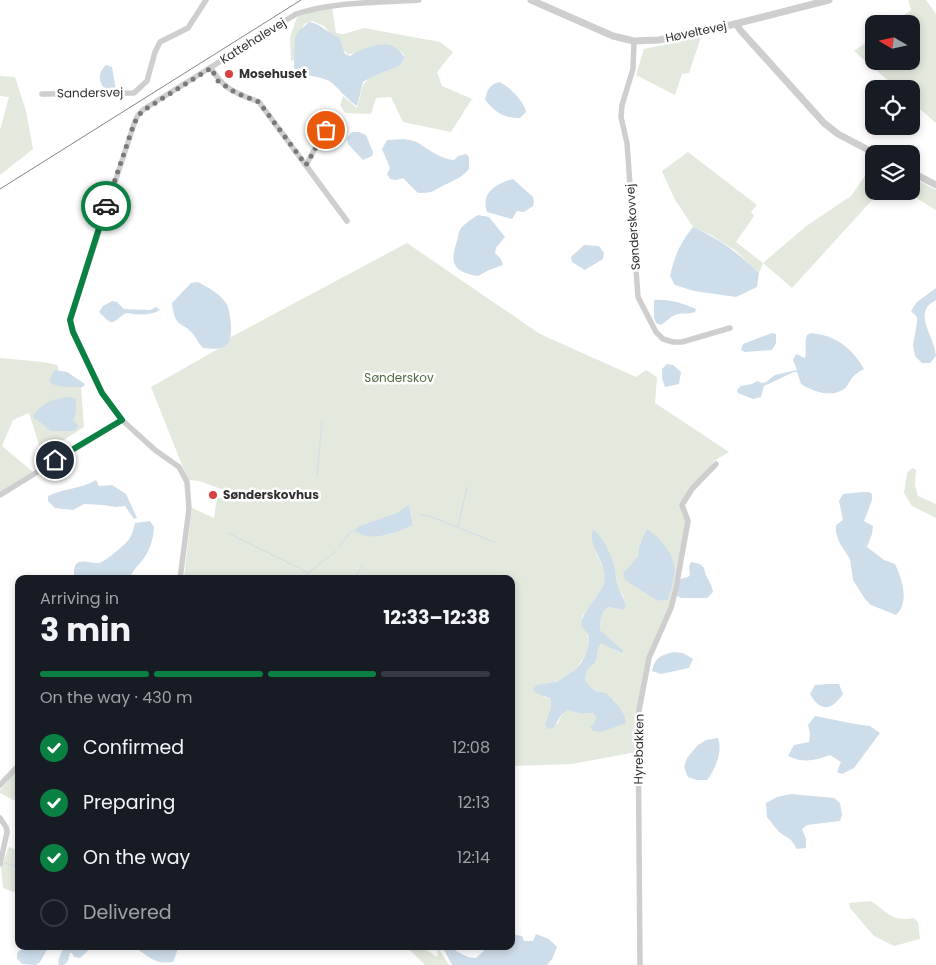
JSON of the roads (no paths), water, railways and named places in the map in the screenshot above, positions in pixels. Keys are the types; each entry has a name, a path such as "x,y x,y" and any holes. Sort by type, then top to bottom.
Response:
{"street":[{"name":"Sandersvej","path":"42,94 134,93 147,81 155,52 160,42 188,28 206,0"},
{"name":"Kattehalevej","path":"181,575 189,509 187,482 180,467 156,450 122,420 102,393 71,325 71,314 134,124 144,110 296,14 315,8 419,0"},
{"name":"Høveltevej","path":"530,0 613,36 634,41 659,40 736,24 824,123 838,134 865,148"},
{"path":"736,24 829,0"},
{"name":"Sønderskovvej","path":"634,41 633,68 622,105 622,117 627,143 638,297 656,332 663,339 682,342 730,328"},
{"path":"211,68 218,81 236,93 259,102 347,222"},
{"path":"306,165 333,120"},
{"path":"920,177 936,185"},
{"path":"0,495 122,420"},
{"name":"Hyrebakken","path":"640,965 638,716 649,658 671,608 676,588 688,521 682,505 692,489 716,464"},
{"path":"0,785 15,769"},
{"path":"0,818 7,832 0,864"}],"water":[{"path":"309,22 339,37 345,54 350,56 365,48 382,44 395,47 405,57 401,65 363,82 357,106 330,82 323,78 301,73 294,68 295,37"},
{"path":"106,65 112,67 116,91 108,92 102,86 100,76"},
{"path":"499,82 511,90 523,104 526,112 520,118 500,114 485,100 489,88"},
{"path":"352,132 366,135 373,152 372,156 363,160 348,144 347,138"},
{"path":"404,139 417,142 450,160 466,154 469,157 469,169 460,177 435,190 428,193 418,193 403,178 390,179 387,174 390,168 382,149 387,140"},
{"path":"513,179 533,197 533,206 524,212 517,211 512,219 487,212 485,205 488,194 496,186"},
{"path":"478,215 489,217 505,237 496,248 495,253 501,259 503,265 478,276 459,269 454,261 454,256 461,228"},
{"path":"693,227 728,247 759,273 757,287 736,297 694,291 675,285 670,276 674,262 681,244"},
{"path":"584,245 599,246 604,253 603,259 585,270 572,262 571,257"},
{"path":"198,282 223,299 228,307 231,325 230,337 227,345 221,348 203,348 190,330 177,321 173,312 172,303 191,283"},
{"path":"936,288 936,300 925,311 925,318 936,356 930,363 922,363 915,356 913,346 917,317 911,311 917,302"},
{"path":"654,300 675,302 696,309 692,313 675,315 661,325 656,323 654,317"},
{"path":"112,301 117,302 124,309 150,310 156,307 160,310 143,314 126,313 115,321 110,322 99,312 103,306"},
{"path":"772,333 776,334 776,343 772,350 745,352 741,350 743,344"},
{"path":"811,333 828,337 842,344 854,355 864,369 851,379 844,389 834,393 822,393 801,384 797,372 794,372 764,386 761,397 753,399 738,393 737,390 741,386 757,381 766,382 775,375 797,370 793,360 796,354 805,358 806,338"},
{"path":"667,364 673,365 681,372 679,384 665,387 662,369"},
{"path":"55,370 67,372 85,384 83,387 75,387 53,384 49,382"},
{"path":"70,397 76,399 76,413 73,420 79,426 74,431 51,431 33,418 37,411 45,404 59,398"},
{"path":"96,480 99,486 112,485 126,494 137,518 134,519 125,506 84,504 73,510 55,508 48,501 48,496"},
{"path":"862,492 872,494 872,500 864,521 873,526 867,547 884,560 895,564 902,583 903,604 896,615 871,605 865,599 853,580 850,559 839,542 836,532 836,525 843,520 839,501 843,494"},
{"path":"409,505 413,525 407,528 375,536 361,534 355,530 359,526 397,513"},
{"path":"150,521 154,527 150,547 132,575 74,575 74,568 79,562 99,563 116,552 130,538 135,523"},
{"path":"593,529 601,537 610,553 618,587 626,607 623,610 609,607 606,609 602,617 600,630 624,651 621,653 601,643 597,658 594,664 587,670 585,680 594,689 606,693 612,699 622,711 626,723 601,732 593,731 590,727 596,718 593,713 581,714 568,710 562,714 553,728 548,729 545,724 551,707 551,699 536,693 533,689 537,685 556,682 576,669 586,654 589,642 588,635 581,625 582,619 604,581 603,568 593,543"},
{"path":"646,529 665,546 674,564 674,577 668,600 658,601 625,580 623,573 639,555 639,547"},
{"path":"691,562 700,564 704,568 713,592 707,598 681,598 676,595 680,579 690,575 689,567"},
{"path":"674,652 683,653 693,659 689,668 661,674 652,671 659,657"},
{"path":"839,684 843,694 831,706 822,707 810,694 815,685"},
{"path":"815,716 870,726 880,733 854,768 842,774 837,772 841,762 830,755 809,760 799,760 788,756 794,745 809,742 808,725"},
{"path":"718,738 719,755 713,771 707,780 697,780 688,777 684,767 687,758 698,745 706,740"},
{"path":"791,794 834,798 840,803 842,815 840,821 807,825 802,829 806,839 806,848 797,849 791,840 779,832 767,817 766,803 777,797"},
{"path":"536,934 549,939 557,947 547,965 452,965 444,950 455,950 466,956 476,958 485,950 515,950 515,935 522,936 524,941 533,941"},
{"path":"20,950 47,950 40,962 36,965 22,964 17,958 17,953"},
{"path":"62,950 89,950 80,958 74,957 70,953 68,961 64,965 59,965 58,961"},
{"path":"139,950 178,950 173,962 166,963 152,959"}],"waterway":[{"path":"321,431 322,421"},
{"path":"317,476 321,433"},
{"path":"458,527 467,487"},
{"path":"419,514 432,517 494,542"},
{"path":"339,547 350,532 356,531"},
{"path":"228,533 307,572"},
{"path":"305,575 336,551"},
{"path":"356,575 362,566"},
{"path":"5,863 15,866"}],"tram line":[{"path":"0,189 301,0"}],"place":[{"name":"Mosehuset","path":"229,74"},
{"name":"Sønderskovhus","path":"213,495"}],"park label":[{"name":"Sønderskov","path":"399,378"}]}
